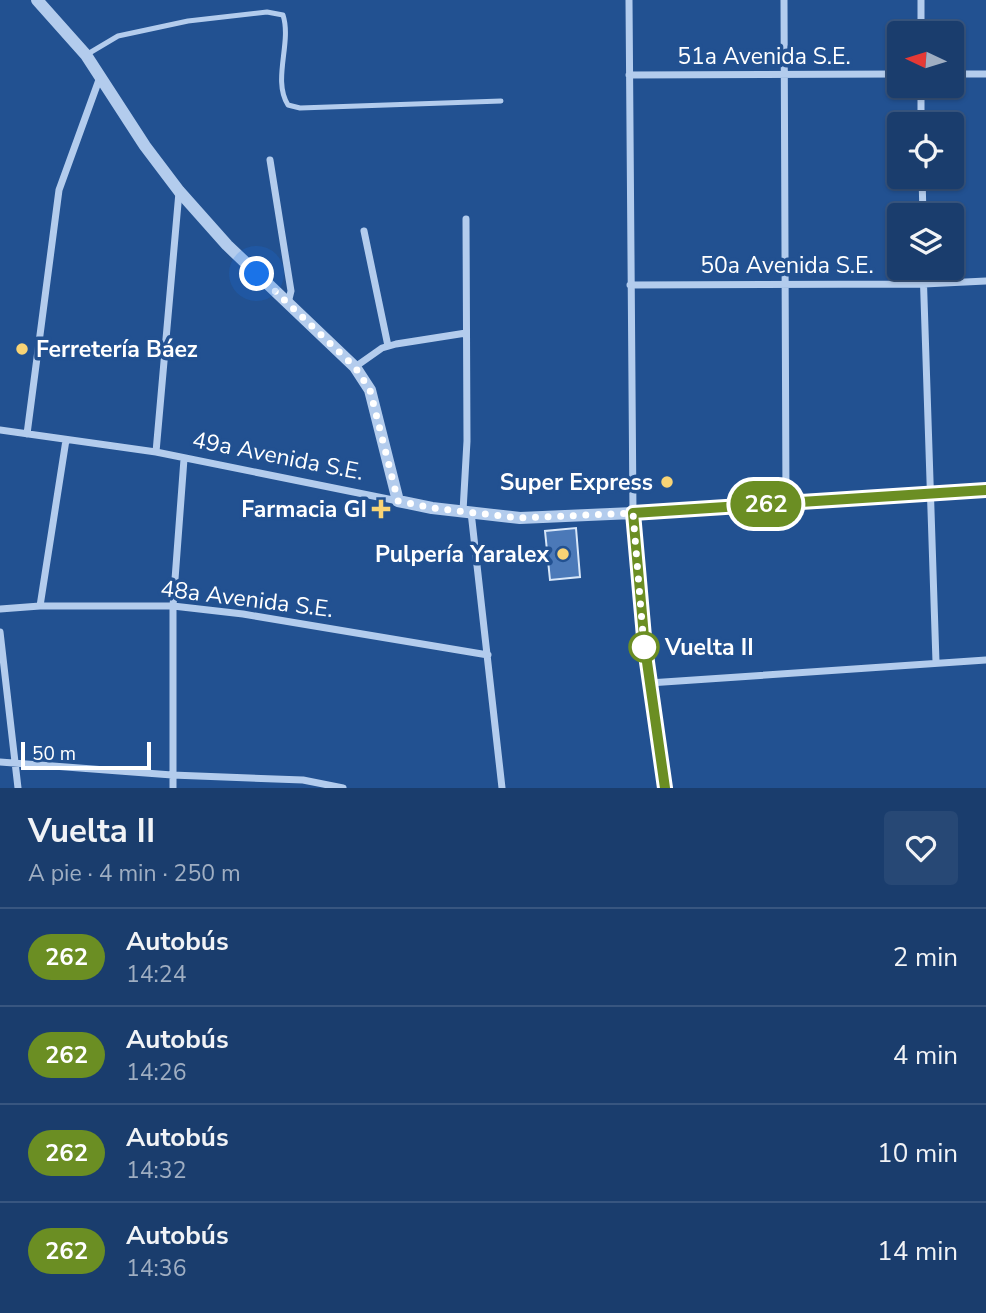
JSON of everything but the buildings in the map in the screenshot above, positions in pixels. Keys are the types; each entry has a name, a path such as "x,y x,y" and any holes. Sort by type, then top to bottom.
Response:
{"street":[{"path":"37,0 86,55 145,146 179,191 227,244 355,367 370,390 398,501"},
{"path":"629,0 633,513 649,682 666,788"},
{"path":"785,0 786,503"},
{"path":"921,0 921,21"},
{"name":"51a Avenida S.E.","path":"629,75 887,74"},
{"path":"964,74 986,74"},
{"path":"27,434 59,190 100,76"},
{"path":"270,160 290,291 288,303"},
{"path":"156,452 179,191"},
{"path":"466,219 467,512 488,655 502,788"},
{"path":"364,231 388,346"},
{"path":"924,280 936,662"},
{"name":"50a Avenida S.E.","path":"630,285 924,284 986,281"},
{"path":"355,367 388,346 466,333"},
{"name":"49a Avenida S.E.","path":"0,430 156,452 398,501 467,512 520,518 633,513"},
{"path":"40,606 66,440"},
{"path":"173,788 173,606 184,459"},
{"path":"633,513 986,490"},
{"name":"48a Avenida S.E.","path":"0,609 40,606 173,606 243,614 488,655"},
{"path":"0,632 18,788"},
{"path":"649,682 986,660"},
{"path":"0,762 172,775 303,780 343,788"},
{"path":"262,777 263,788"}],"lane":[{"path":"86,55 118,36 188,22 267,12 283,15 286,26 282,95 288,105 300,108 501,101"}],"bus line":[{"name":"262","path":"665,788 645,648 633,513 986,490"}],"place":[{"name":"Ferretería Báez","path":"22,349"},
{"name":"Super Express","path":"667,482"},
{"name":"Farmacia GI","path":"381,509"},
{"name":"Pulpería Yaralex","path":"563,554"},
{"name":"Vuelta II","path":"644,647"}],"route":[{"path":"257,274 355,367 370,390 398,501 432,508 520,518 633,513 644,647"}]}
